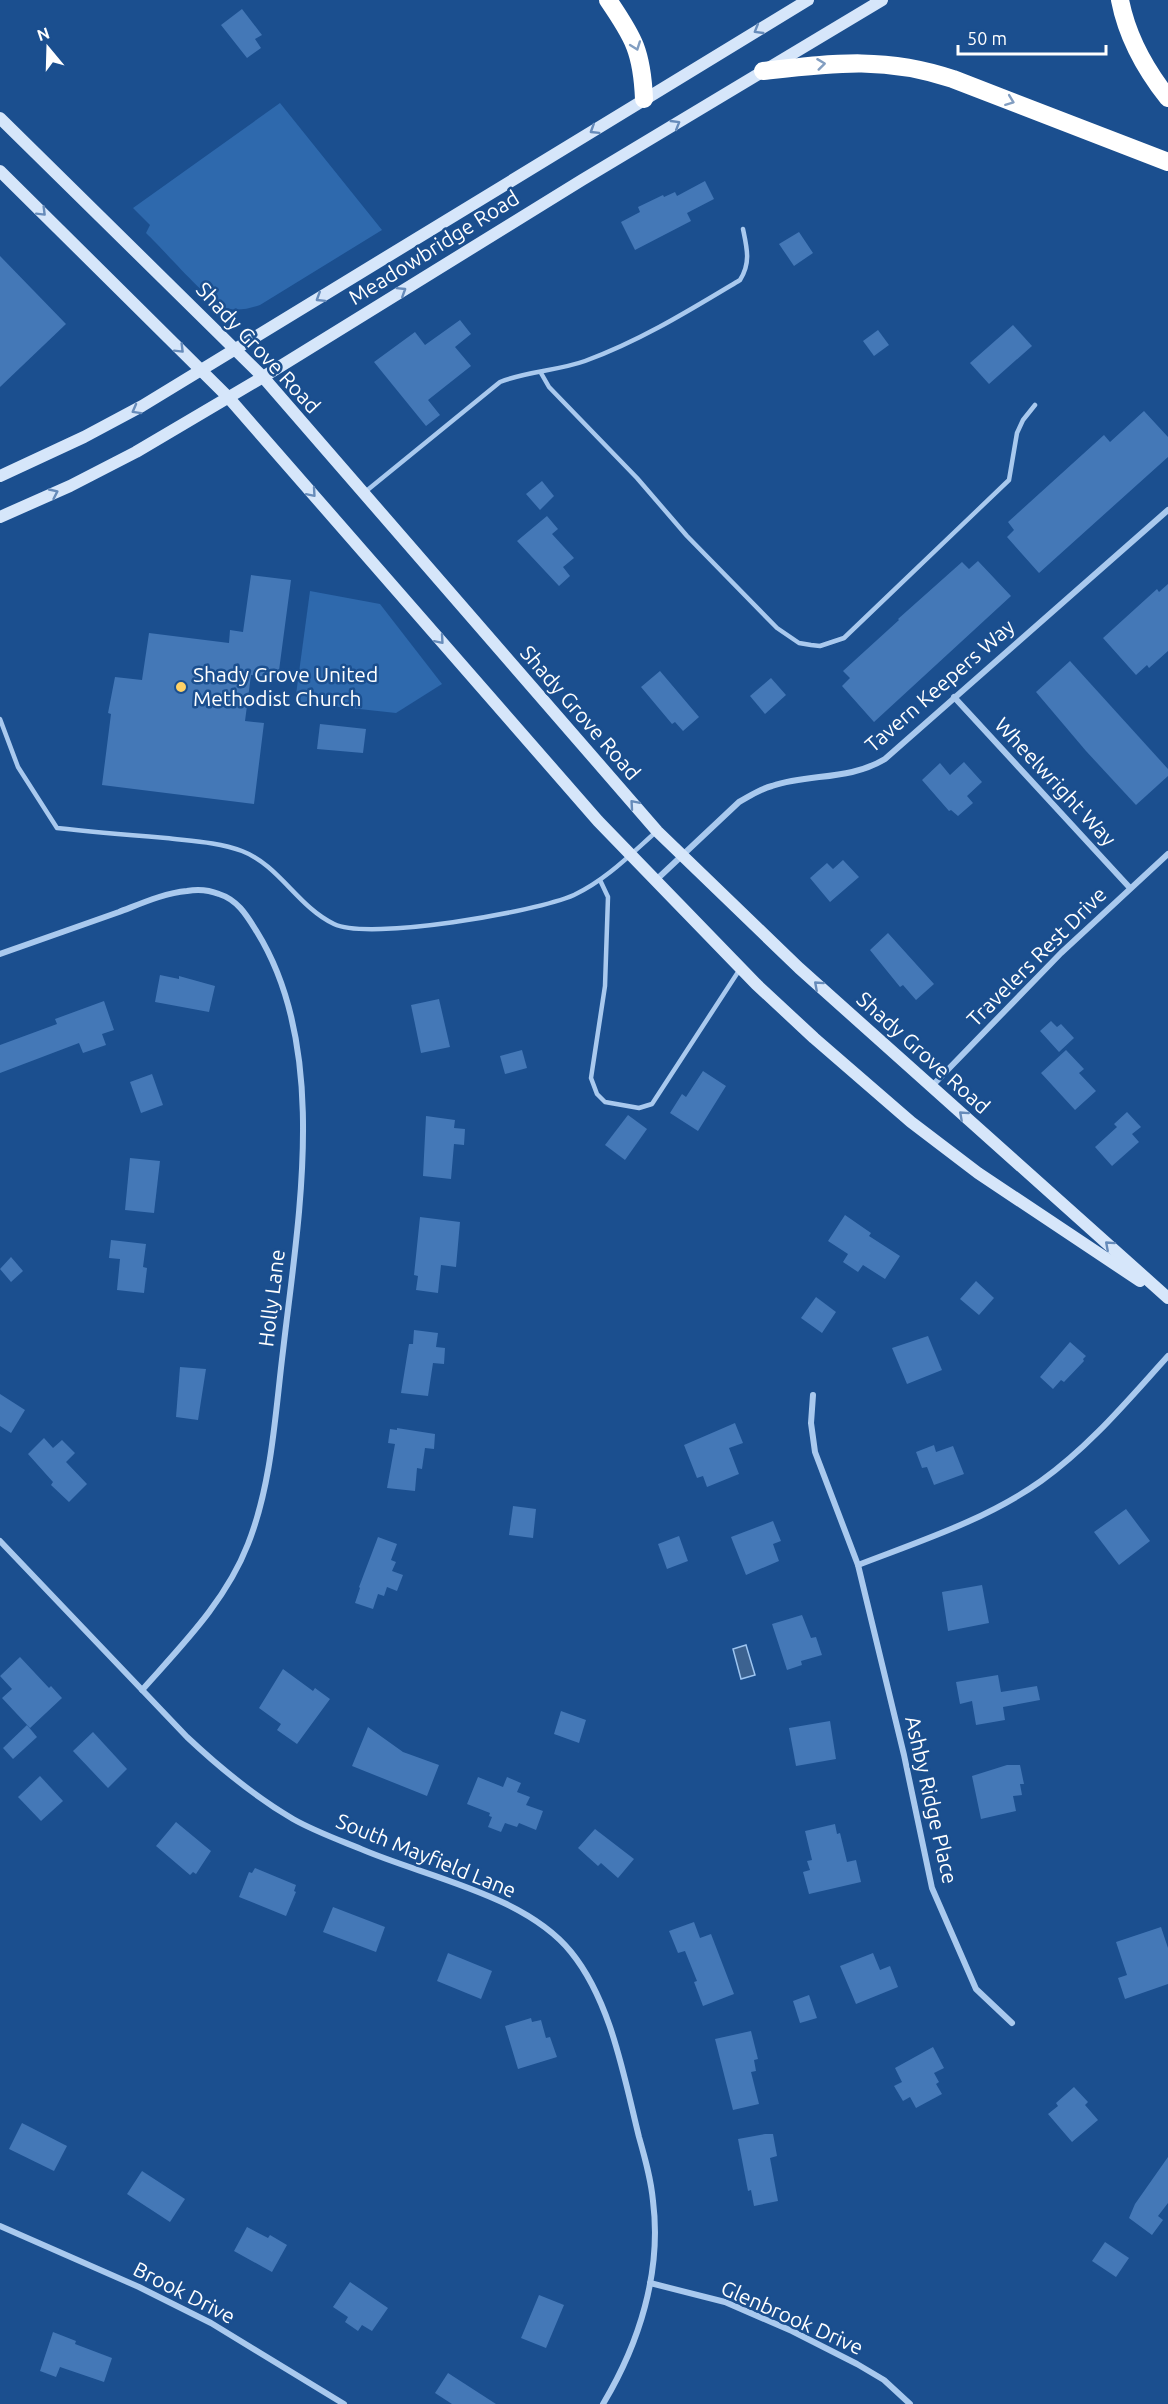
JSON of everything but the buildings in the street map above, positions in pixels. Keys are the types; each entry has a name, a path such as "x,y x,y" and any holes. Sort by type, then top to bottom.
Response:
{"highway":[{"path":"608,0 627,27 638,50 644,99"},
{"path":"1120,0 1126,25 1136,49 1168,98"},
{"path":"763,71 837,62 918,68 953,79 1168,162"}],"main road":[{"name":"Meadowbridge Road","path":"0,476 84,437 142,406 808,0"},
{"name":"Meadowbridge Road","path":"0,516 60,491 136,452 882,0"},
{"name":"Shady Grove Road","path":"0,118 263,377 657,831 799,968 1168,1298"},
{"name":"Shady Grove Road","path":"0,171 202,370 654,882 741,968 814,1038 911,1122 987,1179 1168,1298"}],"street":[{"name":"Tavern Keepers Way","path":"654,882 739,802 755,792 774,785 842,775 873,766 897,749 1168,510"},
{"name":"Wheelwright Way","path":"954,698 1130,888"},
{"name":"Travelers Rest Drive","path":"931,1087 1061,953 1168,854"},
{"name":"Holly Lane","path":"0,954 185,891 202,890 222,895 242,908 266,946 292,1022 300,1066 303,1126 300,1203 270,1461 259,1510 237,1569 219,1600 194,1632 142,1690"},
{"path":"858,1565 985,1513 1040,1482 1080,1451 1168,1356"},
{"name":"Ashby Ridge Place","path":"813,1395 811,1423 815,1452 858,1565 904,1755 932,1888 976,1989 1012,2023"},
{"name":"South Mayfield Lane","path":"0,1541 215,1764 253,1794 295,1820 363,1850 465,1887 506,1905 544,1927 573,1953 605,2012 625,2079 651,2183 655,2237 650,2283 633,2345 603,2404"},
{"name":"Brook Drive","path":"0,2226 140,2287 211,2323 344,2404"},
{"name":"Glenbrook Drive","path":"650,2283 725,2302 792,2331 858,2364 884,2380 910,2404"}],"lane":[{"path":"363,494 500,382 518,375 542,373 583,362 626,345 658,329 740,280 747,269 748,256 743,229"},
{"path":"542,373 549,387 637,478 687,536 777,628 799,643 820,646 844,638 1009,480 1017,433 1023,420 1035,405"},
{"path":"0,719 18,767 57,828 212,843 243,851 268,867 321,916 349,930 380,930 496,915 560,900 600,880 657,831"},
{"path":"600,880 608,897 605,986 591,1078 597,1094 605,1102 639,1108 652,1104 741,968"}],"shaded area":[{"path":"280,103 382,230 260,305 251,308 228,309 205,294 146,233 150,225 133,208"},
{"path":"310,591 380,604 442,684 396,713 295,702"},
{"path":"746,1645 755,1675 741,1679 733,1649"}],"place":[{"name":"Shady Grove United Methodist Church","path":"181,687"}]}
